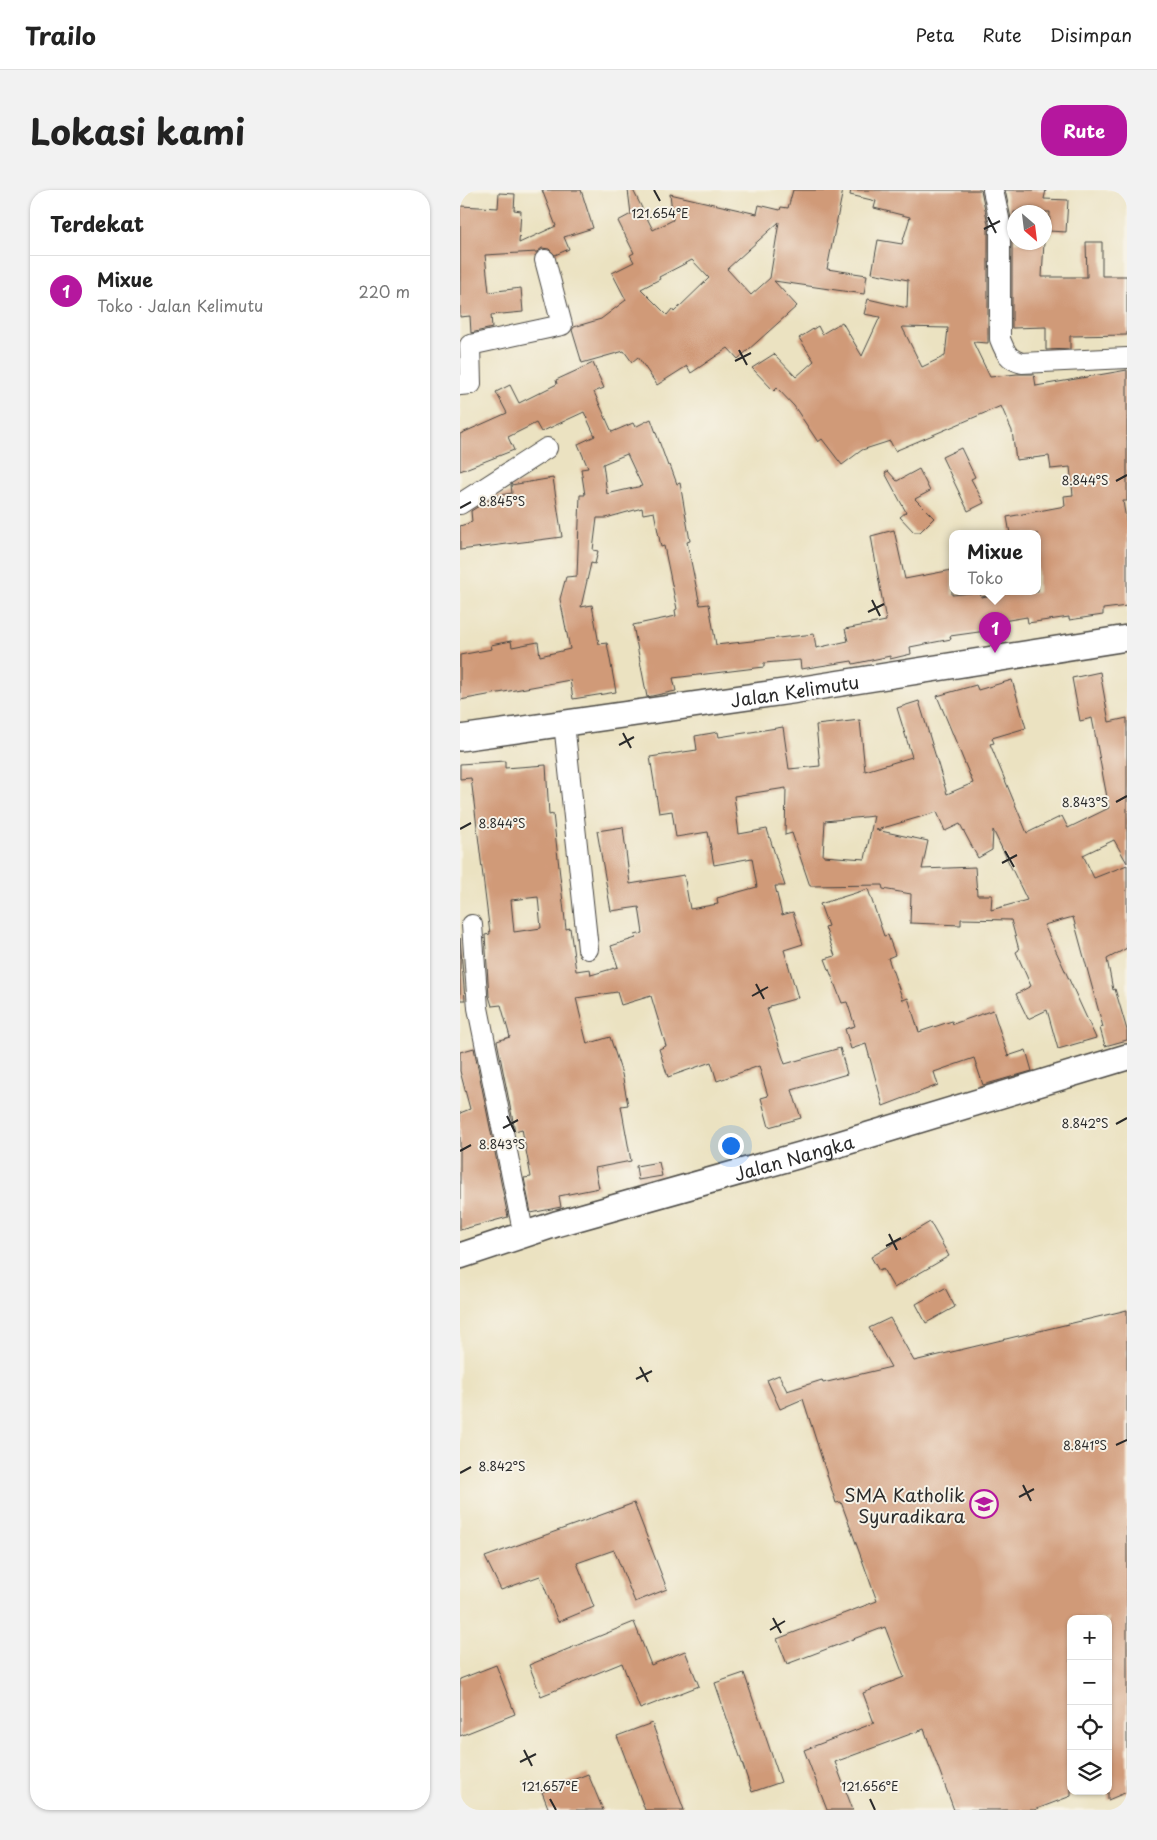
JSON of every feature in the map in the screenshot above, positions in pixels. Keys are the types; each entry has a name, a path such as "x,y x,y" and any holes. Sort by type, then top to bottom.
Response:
{"street":[{"path":"993,190 1000,223 1000,338 1008,356 1012,360 1022,363 1127,358"},
{"path":"460,385 471,384 470,345 562,325 545,260"},
{"path":"460,504 547,448"},
{"name":"Jalan Kelimutu","path":"460,738 791,691 1127,638"},
{"path":"564,723 588,949"},
{"path":"472,926 478,1008 524,1236"},
{"name":"Jalan Nangka","path":"460,1256 556,1224 836,1145 1127,1057"}],"building":[{"path":"542,190 581,190 593,228 564,237 569,249 555,255 549,249 542,248 537,252 485,255 489,292 521,288 523,312 491,315 492,328 471,333 470,316 460,317 460,206 498,208 499,193 515,194 514,210 521,211 519,243 556,226"},
{"path":"628,190 633,190 653,230 673,220 670,194 757,214 759,205 780,210 781,207 788,208 793,190 843,190 827,269 867,275 864,294 774,281 797,306 738,359 728,348 691,373 687,366 657,385 638,357 632,362 624,351 582,363 572,330 574,327 601,319 626,300 612,273 634,262 630,255 634,253 618,221 631,214","holes":["779,222 770,278 751,295 727,269","692,260 709,278 674,312 672,309 667,315 641,289 660,279 659,277"]},
{"path":"851,190 981,190 988,224 988,343 973,342 990,377 1034,374 1036,386 1127,370 1127,501 1123,501 1127,526 1127,606 1103,609 1103,615 1069,620 1069,617 1028,623 1027,617 985,624 986,631 950,636 951,639 910,647 911,654 890,659 890,656 853,664 852,661 801,669 800,660 764,663 764,667 673,678 676,691 647,697 633,625 676,616 675,610 677,609 664,546 661,547 654,512 643,514 642,508 606,518 597,518 593,550 598,551 595,564 591,563 581,607 592,605 599,644 607,643 616,692 573,699 570,680 460,700 460,655 492,649 491,645 511,641 512,647 538,642 540,656 570,649 560,599 566,577 577,576 580,495 585,495 581,469 588,468 578,444 595,436 584,412 541,432 536,423 508,437 514,450 460,471 460,434 507,413 496,392 510,385 519,403 557,384 556,380 593,363 604,388 594,392 612,432 633,423 635,427 651,419 668,466 670,465 677,484 680,483 690,541 687,542 700,605 709,604 716,645 814,634 816,648 848,641 845,629 886,621 871,536 894,530 905,579 949,571 949,595 981,595 981,597 994,595 1041,595 1041,530 1009,530 1007,517 1065,506 1064,496 1073,495 1070,467 1051,469 1049,456 1016,460 1012,431 1001,406 895,451 890,441 862,450 842,465 822,439 818,442 794,406 777,388 774,391 752,368 774,354 796,377 814,361 799,338 818,326 822,334 842,322 862,356 880,317 864,314 868,299 907,308 908,280 872,273 878,240 902,244 910,217 874,208 876,201 850,195","holes":["902,327 948,328 945,356 922,367","627,454 642,486 607,494 603,464"]},
{"path":"1005,190 1046,190 1044,199 1068,200 1066,232 1052,231 1052,205 1008,205"},
{"path":"1086,242 1102,242 1102,276 1127,276 1127,335 1070,336 1070,349 1046,350 1046,327 1012,328 1012,250 1044,250 1042,277 1087,277"},
{"path":"961,448 975,477 971,479 984,503 968,511 942,457"},
{"path":"919,469 930,491 915,499 934,518 920,532 914,532 900,517 906,512 885,473 888,471 897,481"},
{"path":"553,478 562,537 460,550 460,526 472,522 471,511 487,501 495,500 494,496 512,493 511,485"},
{"path":"1100,672 1109,722 1127,718 1127,863 1114,840 1083,855 1094,878 1127,865 1127,948 1107,959 1113,990 1115,989 1127,1030 1127,1040 1105,1046 1100,1028 1103,1027 1073,917 1044,925 1096,1038 1058,1049 1047,1010 1028,1019 1016,994 1031,986 1016,952 1019,950 1011,920 961,919 961,925 910,923 911,894 883,889 882,885 810,886 792,833 785,835 786,788 734,796 739,834 767,829 785,886 775,886 782,915 793,912 803,944 784,950 798,998 770,1006 767,1009 785,1064 840,1048 847,1074 792,1090 801,1118 769,1127 761,1098 768,1096 759,1066 717,1081 711,1062 668,1077 659,1049 666,1046 651,996 621,1005 617,992 576,998 587,1044 610,1037 622,1074 628,1105 621,1106 631,1161 595,1168 599,1188 559,1196 561,1207 531,1213 524,1178 531,1177 522,1129 515,1131 497,1041 510,1037 501,1005 492,1006 489,996 485,935 490,934 471,778 460,779 460,764 505,761 505,768 546,765 549,815 553,814 566,929 570,928 576,971 590,969 591,975 618,967 611,946 636,938 635,935 643,933 639,907 611,911 597,831 623,827 630,884 684,875 690,909 718,904 717,898 757,887 752,858 714,865 708,832 676,837 672,811 659,813 650,757 697,750 695,736 718,732 719,737 783,727 789,769 820,766 816,725 860,720 865,771 912,757 897,708 919,701 947,794 973,783 937,696 976,685 978,690 1012,680 1026,728 992,738 994,743 990,744 1027,833 1062,816 1068,828 1109,808 1092,718 1080,721 1072,678","holes":["937,812 945,831 960,824 978,858 992,850 993,830 1027,900 991,910 992,895 977,895 975,867 922,869 928,841 876,830","874,816 865,859 823,856 825,821","538,897 541,928 514,932 511,900"]},
{"path":"868,889 884,936 888,935 895,955 888,958 903,1000 908,998 919,1032 952,1021 953,1024 993,1010 1008,1056 1026,1050 1032,1071 983,1085 974,1058 934,1072 938,1085 883,1106 866,1044 851,1049 845,1029 855,1026 847,1002 842,1003 825,959 835,956 825,927 828,926 820,904"},
{"path":"460,938 465,1000 460,1000"},
{"path":"474,1048 508,1217 460,1230 460,1113 470,1109 460,1071 460,1052"},
{"path":"659,1162 662,1176 638,1180 636,1166"},
{"path":"930,1222 949,1256 894,1288 883,1269 879,1271 871,1257"},
{"path":"945,1288 955,1307 926,1323 916,1304"},
{"name":"SMA Katholik Syuradikara","path":"1127,1310 1127,1792 1108,1800 1108,1795 1112,1795 1112,1615 1067,1615 1067,1795 1071,1796 1034,1810 954,1810 924,1729 835,1762 853,1810 827,1810 804,1750 874,1723 863,1693 904,1677 885,1627 787,1664 777,1639 877,1601 841,1502 836,1503 803,1399 780,1409 767,1380 779,1375 787,1391 822,1380 823,1383 891,1367 869,1328 890,1318 914,1361"},
{"path":"634,1503 667,1589 635,1602 614,1550 577,1563 594,1607 558,1622 540,1576 501,1590 485,1557"},
{"path":"634,1622 651,1665 685,1651 699,1686 640,1709 622,1663 541,1696 529,1665"},
{"path":"496,1665 515,1714 460,1736 460,1679"},
{"path":"744,1673 781,1782 752,1792 715,1683"},
{"path":"652,1723 684,1810 645,1810 617,1736"},
{"path":"588,1774 603,1810 549,1810 542,1792"}],"place":[{"name":"Mixue","path":"995,653"},
{"name":"SMA Katholik Syuradikara","path":"984,1504"}]}
